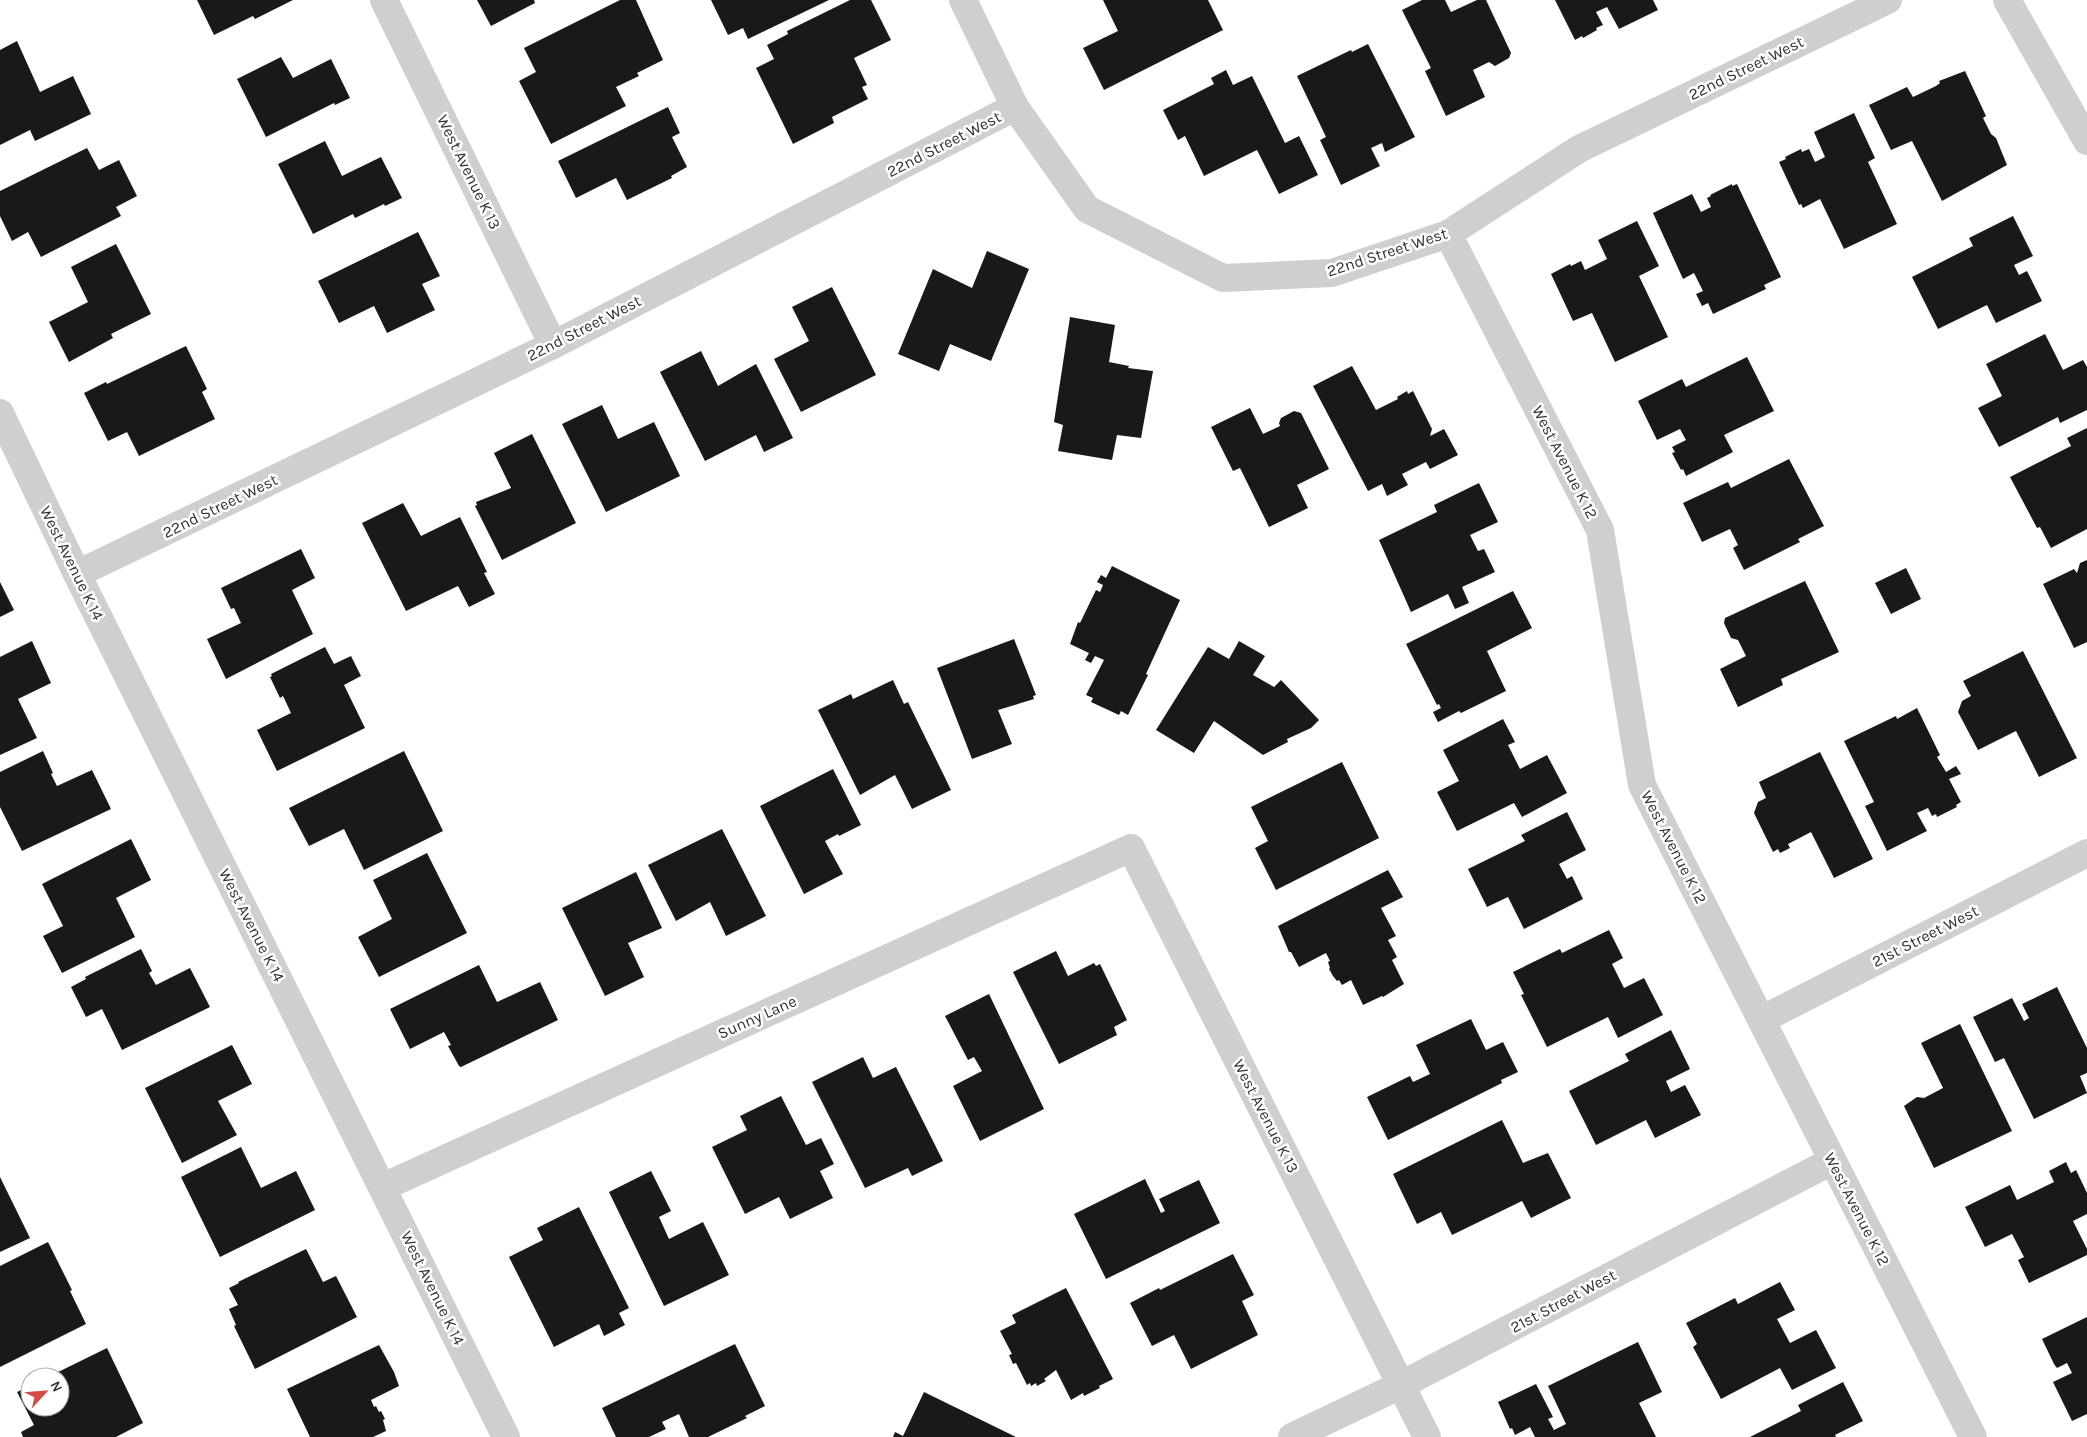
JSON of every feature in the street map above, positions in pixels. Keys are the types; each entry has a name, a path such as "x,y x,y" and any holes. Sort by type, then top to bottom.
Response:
{"street":[{"name":"West Avenue K 13","path":"384,0 554,344"},
{"path":"963,0 1015,107"},
{"name":"22nd Street West","path":"77,574 554,344 1015,107 1087,209 1223,278 1332,273 1448,234 1579,149 1888,0"},
{"path":"2007,0 2087,141"},
{"name":"West Avenue K 12","path":"1448,234 1600,530 1642,785 1763,1020 1832,1161 1973,1437"},
{"name":"West Avenue K 14","path":"0,413 77,574 506,1437"},
{"name":"West Avenue K 13","path":"1131,848 1427,1437"},
{"name":"Sunny Lane","path":"383,1187 1131,848"},
{"name":"21st Street West","path":"1763,1020 2087,854"},
{"name":"21st Street West","path":"1292,1437 1401,1385 1832,1161"}],"building":[{"path":"197,0 293,0 255,19 253,16 214,35"},
{"path":"477,0 534,0 535,3 491,26"},
{"path":"620,0 636,0 663,60 637,73 639,76 616,87 626,106 551,144 519,81 536,72 524,48"},
{"path":"711,0 829,0 748,39 743,28 728,35"},
{"path":"850,0 871,0 891,40 854,58 867,85 862,87 868,99 832,117 834,123 793,144 756,68 774,59 767,45 788,34 787,31"},
{"path":"1103,0 1208,0 1223,30 1104,90 1083,48 1118,31"},
{"path":"1422,0 1445,0 1451,12 1477,0 1486,0 1511,53 1509,58 1495,66 1489,62 1473,70 1485,97 1446,116 1425,71 1431,68 1402,10"},
{"path":"1555,0 1653,0 1658,10 1619,29 1607,7 1596,12 1603,25 1583,38 1582,36 1575,40"},
{"path":"17,41 40,92 73,76 91,114 35,141 30,130 0,145 0,50"},
{"path":"1368,44 1415,137 1385,152 1382,143 1371,148 1380,166 1341,185 1320,140 1326,137 1297,76 1351,50 1352,52"},
{"path":"281,57 293,78 331,59 350,98 335,105 334,103 266,137 237,79"},
{"path":"1226,70 1233,85 1252,76 1285,143 1299,136 1318,175 1279,194 1257,150 1204,176 1185,136 1178,140 1163,110 1214,84 1211,78"},
{"path":"1965,71 1986,116 1983,118 1991,134 1996,138 2007,165 1942,201 1912,141 1891,150 1869,105 1907,87 1913,97 1936,86 1940,83 1939,81"},
{"path":"668,107 680,133 672,137 687,167 671,176 672,178 627,200 616,178 576,198 558,161"},
{"path":"1854,113 1875,158 1868,162 1897,224 1844,249 1820,199 1803,208 1801,204 1799,205 1779,162 1801,149 1802,152 1809,149 1815,162 1825,157 1814,132"},
{"path":"325,141 342,176 381,157 402,198 385,206 384,204 355,218 353,214 313,234 278,164"},
{"path":"87,148 99,170 119,160 137,196 116,207 121,216 41,257 28,232 12,241 0,216 0,191"},
{"path":"1732,184 1732,186 1737,184 1781,277 1764,285 1766,289 1713,314 1708,303 1702,306 1696,294 1703,291 1694,273 1683,279 1653,213 1692,194 1701,212 1711,207 1707,198 1710,195"},
{"path":"2013,216 2033,256 2014,265 2019,275 2027,271 2042,301 1996,323 1987,305 1938,329 1912,277 1973,246 1969,238"},
{"path":"1637,221 1659,266 1639,276 1668,337 1615,362 1592,313 1573,321 1551,274 1570,264 1571,266 1581,261 1585,270 1607,259 1598,240"},
{"path":"418,232 440,276 422,284 435,310 387,333 374,306 339,323 318,281"},
{"path":"116,244 151,314 111,334 113,338 69,362 49,322 88,302 71,267"},
{"path":"987,251 1029,269 991,361 950,344 939,371 898,354 933,269 972,288"},
{"path":"832,287 876,375 801,412 774,359 809,341 792,307"},
{"path":"1070,317 1115,325 1109,362 1129,366 1128,368 1153,371 1141,438 1117,435 1112,460 1058,451 1063,425 1054,422"},
{"path":"2045,334 2063,370 2083,360 2087,367 2087,410 2060,423 2058,417 1999,447 1978,408 2002,396 1986,364"},
{"path":"186,346 207,389 202,392 215,419 139,456 127,432 108,441 84,393"},
{"path":"701,351 718,386 756,364 793,438 764,452 756,435 705,461 660,372"},
{"path":"1747,357 1774,411 1724,435 1733,452 1686,476 1672,453 1675,452 1672,447 1686,440 1680,429 1657,440 1638,401 1682,379 1686,387"},
{"path":"1352,366 1376,410 1398,399 1397,397 1407,391 1408,394 1413,391 1432,429 1430,436 1444,429 1458,455 1430,469 1426,462 1402,474 1408,485 1387,496 1382,484 1368,491 1313,386"},
{"path":"602,405 618,439 654,422 680,476 606,512 562,424"},
{"path":"1250,408 1263,434 1280,426 1281,418 1294,411 1301,413 1329,469 1297,485 1308,508 1269,527 1240,468 1233,471 1211,427"},
{"path":"2087,428 2087,529 2051,548 2040,527 2037,528 2010,477 2071,446 2067,438"},
{"path":"532,434 576,523 502,560 475,506 477,505 476,502 511,488 494,453"},
{"path":"1789,459 1824,526 1798,539 1800,542 1744,570 1733,548 1738,545 1730,529 1702,542 1683,503 1728,482 1731,488"},
{"path":"1479,483 1498,522 1470,535 1478,551 1484,549 1495,572 1462,587 1469,603 1455,609 1448,594 1411,612 1379,540 1437,512 1434,505"},
{"path":"403,503 421,536 460,517 487,572 484,573 495,594 469,607 458,586 406,611 362,523"},
{"path":"301,549 315,578 292,590 313,634 226,679 207,639 241,623 234,608 231,609 221,588"},
{"path":"2087,560 2087,642 2074,648 2043,584 2074,569 2077,573 2080,563"},
{"path":"1112,566 1180,600 1146,674 1148,675 1128,715 1121,711 1119,715 1091,702 1093,698 1086,695 1104,660 1095,656 1091,663 1085,660 1089,653 1070,644 1078,622 1080,623 1096,590 1100,592 1103,585 1097,582 1101,575 1106,578"},
{"path":"1906,568 1921,599 1891,614 1875,583"},
{"path":"1805,581 1839,652 1781,679 1783,685 1738,707 1720,669 1746,656 1738,640 1731,638 1724,623 1725,618"},
{"path":"0,582 14,610 0,617"},
{"path":"1513,591 1532,628 1487,651 1506,691 1438,722 1433,712 1441,708 1439,704 1437,705 1406,644"},
{"path":"1014,639 1036,695 1033,696 1034,699 998,710 1012,744 972,759 937,668"},
{"path":"32,641 51,683 18,699 37,738 0,755 0,657"},
{"path":"1239,641 1265,656 1253,675 1274,687 1281,680 1319,720 1311,728 1287,739 1288,742 1263,755 1214,721 1194,753 1156,730 1208,647 1229,659"},
{"path":"325,647 334,664 351,656 361,676 344,685 365,728 277,771 257,730 291,713 283,696 280,698 270,677 272,676 271,674"},
{"path":"2023,651 2077,758 2039,777 2016,731 1978,750 1958,712 1962,701 1971,696 1963,681"},
{"path":"893,680 904,704 908,702 951,790 912,809 895,775 860,795 818,710 851,694 853,699"},
{"path":"1917,708 1940,755 1937,757 1946,772 1956,766 1961,774 1949,779 1961,802 1956,805 1957,807 1937,817 1936,814 1932,816 1928,808 1917,813 1927,831 1887,851 1865,806 1874,802 1844,741 1896,716 1897,719"},
{"path":"1503,719 1515,742 1508,745 1520,769 1547,755 1567,793 1522,817 1514,803 1457,831 1437,792 1459,781 1443,750"},
{"path":"43,751 57,786 92,770 111,809 22,851 0,807 0,772"},
{"path":"404,751 443,831 364,870 344,829 309,846 289,808"},
{"path":"1820,752 1873,859 1834,878 1811,832 1788,844 1790,848 1780,853 1778,849 1773,852 1754,813 1758,802 1766,798 1759,782"},
{"path":"1342,762 1379,838 1276,890 1255,848 1268,841 1251,807"},
{"path":"833,769 861,825 825,841 843,874 804,894 760,806"},
{"path":"1567,812 1586,850 1559,864 1567,879 1572,876 1583,899 1524,929 1508,897 1487,907 1468,869 1525,841 1521,835"},
{"path":"722,829 766,916 726,936 710,902 676,921 648,865"},
{"path":"131,839 151,880 116,898 135,937 62,973 43,936 63,926 42,884"},
{"path":"427,853 467,933 379,977 358,937 392,919 373,880"},
{"path":"1388,870 1403,897 1381,908 1396,936 1388,940 1397,957 1392,960 1404,984 1383,997 1363,1005 1351,980 1342,985 1333,976 1329,969 1328,962 1330,961 1326,953 1299,967 1291,952 1289,952 1278,926"},
{"path":"636,872 662,928 628,943 644,977 605,996 562,908"},
{"path":"1609,930 1623,958 1612,964 1624,988 1644,978 1663,1015 1618,1038 1608,1017 1547,1047 1521,995 1524,994 1513,972 1560,949 1562,953"},
{"path":"141,949 152,971 149,973 156,985 190,968 210,1007 122,1050 102,1009 86,1017 71,987 86,979 85,977"},
{"path":"1056,951 1068,976 1094,963 1096,966 1100,964 1127,1020 1114,1027 1117,1035 1059,1064 1013,972"},
{"path":"479,965 497,1002 540,982 558,1020 461,1067 448,1046 451,1045 444,1032 410,1049 390,1009"},
{"path":"2057,987 2087,1048 2087,1073 2080,1076 2087,1093 2034,1119 2004,1058 1995,1062 1973,1017 2012,998 2024,1021 2029,1018 2022,1004"},
{"path":"989,994 1044,1109 980,1141 953,1086 982,1071 974,1057 968,1060 945,1016"},
{"path":"1471,1019 1486,1050 1503,1042 1518,1072 1501,1080 1502,1083 1388,1140 1367,1097 1410,1076 1413,1082 1430,1074 1416,1045"},
{"path":"1960,1024 2012,1131 1934,1168 1904,1106 1917,1097 1924,1098 1943,1088 1921,1043"},
{"path":"1671,1030 1690,1069 1666,1081 1671,1092 1685,1085 1701,1115 1655,1138 1646,1120 1596,1145 1569,1091 1629,1061 1625,1054"},
{"path":"232,1045 252,1084 218,1101 237,1135 182,1163 145,1088"},
{"path":"863,1057 873,1078 896,1067 943,1161 912,1176 908,1168 865,1188 812,1082"},
{"path":"781,1096 806,1145 821,1138 834,1164 820,1171 833,1198 790,1219 779,1197 745,1214 712,1147 747,1130 740,1116"},
{"path":"1502,1120 1523,1163 1548,1153 1571,1198 1531,1218 1522,1201 1452,1235 1441,1212 1417,1224 1393,1174"},
{"path":"241,1147 261,1188 296,1171 315,1210 220,1257 181,1177"},
{"path":"2066,1162 2071,1173 2076,1170 2087,1193 2087,1214 2073,1221 2087,1249 2087,1255 2029,1283 2018,1260 2024,1257 2012,1234 1985,1247 1965,1207 2010,1185 2017,1200 2054,1182 2049,1171"},
{"path":"651,1171 671,1211 659,1217 669,1239 703,1222 729,1275 664,1306 609,1192"},
{"path":"0,1177 30,1238 0,1252"},
{"path":"1145,1179 1161,1213 1165,1211 1159,1199 1199,1180 1220,1223 1106,1279 1074,1214"},
{"path":"579,1207 629,1308 619,1313 625,1325 604,1336 599,1324 554,1347 509,1257 543,1240 537,1228"},
{"path":"48,1242 72,1290 70,1291 86,1324 0,1367 0,1266"},
{"path":"306,1249 323,1282 336,1276 357,1317 255,1369 234,1326 236,1325 229,1309 238,1305 229,1288"},
{"path":"1233,1254 1254,1295 1242,1301 1258,1335 1191,1369 1174,1335 1152,1346 1130,1303"},
{"path":"1780,1282 1795,1310 1777,1319 1790,1343 1816,1330 1836,1368 1792,1390 1780,1368 1721,1399 1693,1347 1697,1344 1686,1323 1735,1298 1738,1304"},
{"path":"1066,1288 1113,1379 1084,1396 1083,1393 1071,1400 1056,1370 1044,1379 1046,1381 1037,1386 1036,1383 1031,1386 1030,1383 1027,1385 1016,1363 1013,1364 1009,1355 1012,1354 1000,1331 1016,1323 1012,1315"},
{"path":"2087,1317 2087,1414 2072,1421 2053,1382 2072,1373 2067,1363 2057,1368 2042,1339"},
{"path":"1638,1342 1662,1392 1639,1403 1656,1437 1535,1437 1530,1427 1515,1435 1512,1428 1510,1429 1498,1402 1536,1384 1553,1417 1548,1419 1554,1430 1566,1424 1548,1386"},
{"path":"735,1344 765,1406 745,1416 747,1418 708,1437 689,1437 679,1414 662,1422 666,1429 649,1437 616,1437 602,1408"},
{"path":"379,1345 394,1372 399,1386 371,1400 374,1407 376,1406 379,1412 381,1411 385,1419 383,1420 386,1431 373,1437 310,1437 287,1389"},
{"path":"107,1348 143,1423 116,1437 23,1437 21,1432 34,1425 30,1417 70,1417 70,1367 68,1367"},
{"path":"1843,1382 1863,1421 1835,1435 1836,1437 1750,1437 1801,1411 1798,1405"},
{"path":"924,1392 1016,1437 893,1437 895,1432 903,1436"}]}
